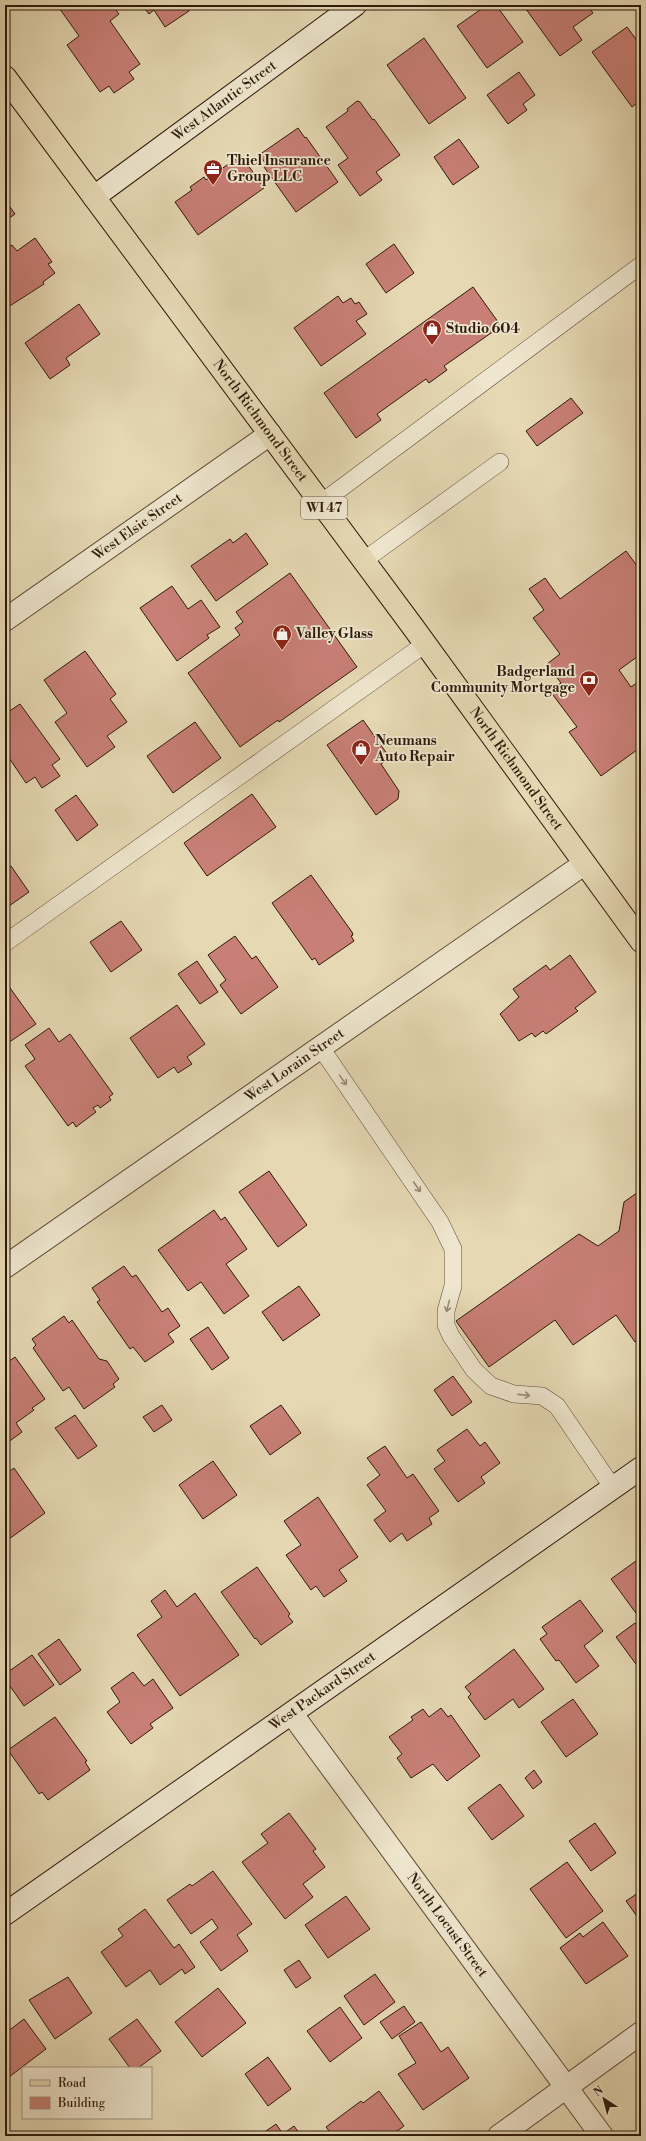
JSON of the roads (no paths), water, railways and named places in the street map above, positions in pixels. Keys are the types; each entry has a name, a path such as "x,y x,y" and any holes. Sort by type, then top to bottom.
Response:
{"main road":[{"name":"North Richmond Street","path":"5,77 425,644 641,941"}],"street":[{"name":"West Atlantic Street","path":"94,197 355,5"},
{"name":"West Elsie Street","path":"5,620 270,434"},
{"name":"West Lorain Street","path":"5,1267 584,864"},
{"name":"West Packard Street","path":"5,1914 641,1468"},
{"name":"North Locust Street","path":"292,1714 567,2086 602,2136"},
{"path":"499,2136 641,2033"}],"lane":[{"path":"321,503 641,265"},
{"path":"363,561 500,462"},
{"path":"5,943 425,644"},
{"path":"321,1048 436,1215 454,1249 453,1286 446,1311 446,1325 451,1336 474,1370 491,1386 514,1394 542,1396 557,1406 613,1488"}],"place":[{"name":"Thiel Insurance Group LLC","path":"213,186"},
{"name":"Studio 604","path":"432,346"},
{"name":"Valley Glass","path":"282,651"},
{"name":"Badgerland Community Mortgage","path":"589,697"},
{"name":"Neumans Auto Repair","path":"361,766"}]}
